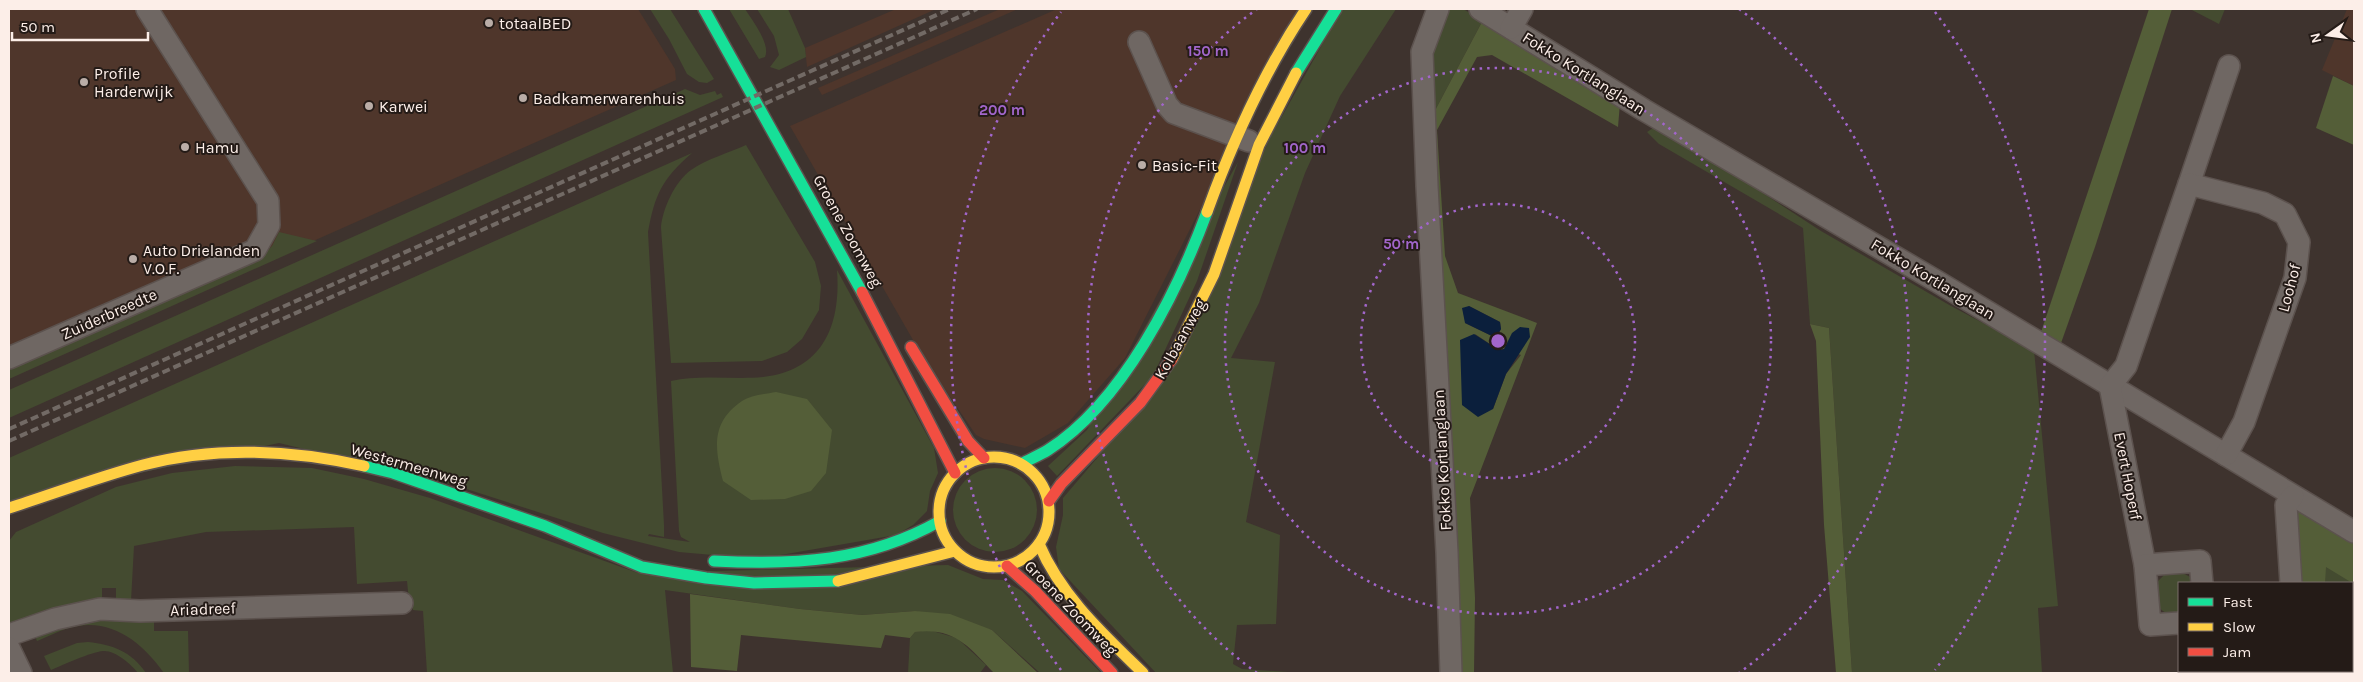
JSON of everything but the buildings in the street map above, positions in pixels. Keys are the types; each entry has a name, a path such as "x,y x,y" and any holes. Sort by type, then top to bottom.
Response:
{"street":[{"name":"Zuiderbreedte","path":"9,358 255,250 269,225 268,201 147,9"},
{"name":"Groene Zoomweg","path":"704,9 861,289 955,474"},
{"name":"Kolbaanweg","path":"1021,464 1039,457 1088,418 1121,376 1160,316 1190,257 1236,136 1290,32 1306,9"},
{"name":"Kolbaanweg","path":"1049,501 1061,484 1140,404 1174,356 1214,274 1259,145 1289,85 1336,9"},
{"name":"Fokko Kortlanglaan","path":"1438,9 1422,52 1427,186 1447,552 1451,673"},
{"name":"Fokko Kortlanglaan","path":"1480,9 1644,110 1930,277 2354,532"},
{"name":"Fokko Kortlanglaan","path":"1511,28 1522,9"},
{"path":"1139,42 1167,104 1174,113 1259,145"},
{"path":"2110,386 2126,366 2229,66"},
{"name":"Loohof","path":"2189,184 2263,203 2285,214 2300,242 2295,278 2244,422 2226,455"},
{"path":"906,339 968,441 984,458"},
{"name":"Evert Hoperf","path":"2110,386 2145,565 2150,625 2178,623"},
{"name":"Westermeenweg","path":"9,508 113,474 177,458 256,452 302,455 349,462 393,474 545,526 642,567 706,578 754,583 838,580 955,551"},
{"path":"1004,457 1021,464 1034,474 1043,486 1049,501 1048,524 1039,544 1025,558 1007,566 988,567 970,562 955,551 945,537 940,521 940,505 944,490 955,474 966,464 984,458 1004,457"},
{"name":"Westermeenweg","path":"37,511 113,474"},
{"path":"2291,582 2286,505 2293,496"},
{"path":"706,561 748,564 829,558 896,544 919,535 940,521"},
{"name":"Westermeenweg","path":"545,526 619,544"},
{"name":"Groene Zoomweg","path":"1039,544 1049,568 1090,620 1144,673"},
{"path":"2145,565 2200,561 2202,582"},
{"name":"Groene Zoomweg","path":"1007,566 1025,579 1088,651 1112,673"},
{"name":"Ariadreef","path":"9,635 56,619 100,609 140,611 402,603"},
{"path":"9,648 21,673"}],"shaded area":[{"path":"9,9 638,9 675,69 676,80 9,376"},
{"path":"896,9 936,9 807,67 805,48"},
{"path":"1000,9 1018,9 822,95 818,88"},
{"path":"1057,9 1301,9 1125,358 1068,423 1025,448 984,439 976,435 924,359 790,126"},
{"path":"2347,9 2354,9 2354,86 2322,70"}],"green space":[{"path":"650,9 670,9 714,79 707,83 699,82 687,74 669,39"},
{"path":"729,9 745,9 763,39 766,52 765,57 759,59"},
{"path":"757,9 788,9 805,48 806,57 779,70 770,67 779,55 774,36"},
{"path":"1342,9 1396,9 1340,96 1305,173 1259,303 1231,358 1275,362 1246,522 1280,535 1276,624 1237,625 1233,664 1242,669 1303,673 1156,673 1059,569 1056,547 1063,515 1063,498 1155,390 1271,136"},
{"path":"1445,9 1463,9 1483,20 1430,120 1429,55"},
{"path":"2149,9 2172,9 2095,247 2060,346 2040,335"},
{"path":"2190,9 2225,9 2219,24"},
{"path":"1483,20 1620,103 1618,127 1492,55 1477,57 1437,130 1445,256 1458,293 1537,323 1470,498 1475,598 1474,673 1453,673 1430,120","holes":["1469,306 1500,322 1501,329 1496,338 1465,323","1475,334 1499,350 1505,349 1521,355 1506,374 1493,409"]},
{"path":"2333,76 2354,86 2354,145 2316,128"},
{"path":"685,89 700,95 715,91 717,95 721,93 723,97 9,418 9,390"},
{"path":"1661,127 1821,231 1951,306 2034,350 2058,606 2038,608 2042,673 1852,673 1829,328 1810,324 1803,228 1659,144 1647,132 1653,128"},
{"path":"746,145 815,262 821,286 819,310 802,339 787,352 762,361 671,363 661,228 664,213 675,188 691,170 711,159"},
{"path":"692,153 673,171 661,188 648,232 664,537 649,534 648,536 690,542 681,537 679,531 671,381 705,377 763,377 784,373 801,365 814,354 824,341 831,326 836,309 837,270 934,448 938,473 930,491 927,511 913,525 896,535 758,559 679,552 603,533 451,484 279,443 9,501 9,458"},
{"path":"1238,162 1197,281 1153,376 1057,476 1048,466 1087,430"},
{"path":"279,232 317,241 9,379 9,369 262,256 272,246"},
{"path":"1810,324 1829,328 1852,673 1836,673 1824,525 1816,341"},
{"path":"776,392 807,399 832,430 826,473 811,491 785,499 751,500 723,481 717,447 720,428 724,418 742,401 754,396"},
{"path":"235,466 312,468 364,479 430,498 638,573 948,565 983,579 1003,580 1022,591 1101,673 1040,673 992,630 915,611 862,615 800,609 665,590 673,673 427,673 423,611 413,610 412,601 409,601 407,581 357,584 354,527 206,532 134,546 131,601 116,601 116,588 102,588 102,601 10,625 9,541 16,532 116,487 172,473"},
{"path":"995,468 1018,475 1030,487 1037,510 1030,533 1018,545 995,552 972,545 960,533 953,510 960,487 972,475"},
{"path":"2297,504 2354,540 2354,584 2326,567 2325,582 2297,582 2294,525"},
{"path":"2298,517 2354,550 2354,673 2309,673 2353,672 2353,582 2302,582"},
{"path":"2181,572 2194,582 2178,582 2178,615 2167,614 2159,608 2155,584 2166,573"},
{"path":"690,594 800,609 862,615 915,611 950,614 992,630 1038,673 994,673 969,647 960,641 951,636 929,631 915,632 910,638 885,635 881,648 741,635 737,671 691,667"},
{"path":"87,619 154,621 154,631 188,631 189,673 164,673 146,651 124,634 111,629 84,625 65,629 37,641 34,634"},
{"path":"929,630 957,638 986,665 980,673 908,673 910,638 915,632"},
{"path":"88,642 121,650 134,659 146,673 138,673 118,655 108,651 84,656 51,670 44,656 77,643"}],"water":[{"path":"1469,306 1500,322 1501,329 1496,338 1465,323 1462,308"},
{"path":"1520,327 1529,328 1530,337 1506,374 1493,409 1478,417 1462,405 1460,340 1474,334 1499,350 1504,349 1512,333"}],"railway":[{"path":"9,429 950,9"},
{"path":"9,441 977,9"}],"traffic: fast":[{"path":"704,9 862,292"},
{"path":"1296,73 1336,9"},
{"path":"1021,464 1048,450 1075,429 1100,404 1123,375 1163,310 1195,244 1207,212"},
{"path":"364,466 393,473 545,526 642,567 706,578 754,583 838,581"},
{"path":"714,561 774,562 830,558 858,553 885,545 913,535 940,521"}],"traffic: slow":[{"path":"1207,212 1227,159 1250,108 1290,33 1306,9"},
{"path":"1172,359 1214,274 1259,145 1296,73"},
{"path":"9,508 143,465 198,455 253,452 309,456 364,466"},
{"path":"994,457 1015,461 1033,473 1045,491 1049,512 1045,533 1033,551 1015,563 994,567 973,563 955,551 943,533 939,512 943,491 955,473 973,461 994,457"},
{"path":"1039,544 1048,563 1071,597 1098,629 1143,673"},
{"path":"838,581 955,551"}],"traffic: jam":[{"path":"862,292 955,473"},
{"path":"911,347 968,441 984,458"},
{"path":"1049,501 1061,484 1140,403 1172,359"},
{"path":"1007,566 1035,591 1112,673"}],"place":[{"name":"totaalBED","path":"489,23"},
{"name":"Profile Harderwijk","path":"84,82"},
{"name":"Badkamerwarenhuis","path":"523,98"},
{"name":"Karwei","path":"369,106"},
{"name":"Hamu","path":"185,147"},
{"name":"Basic-Fit","path":"1142,165"},
{"name":"Auto Drielanden V.O.F.","path":"133,259"}]}
